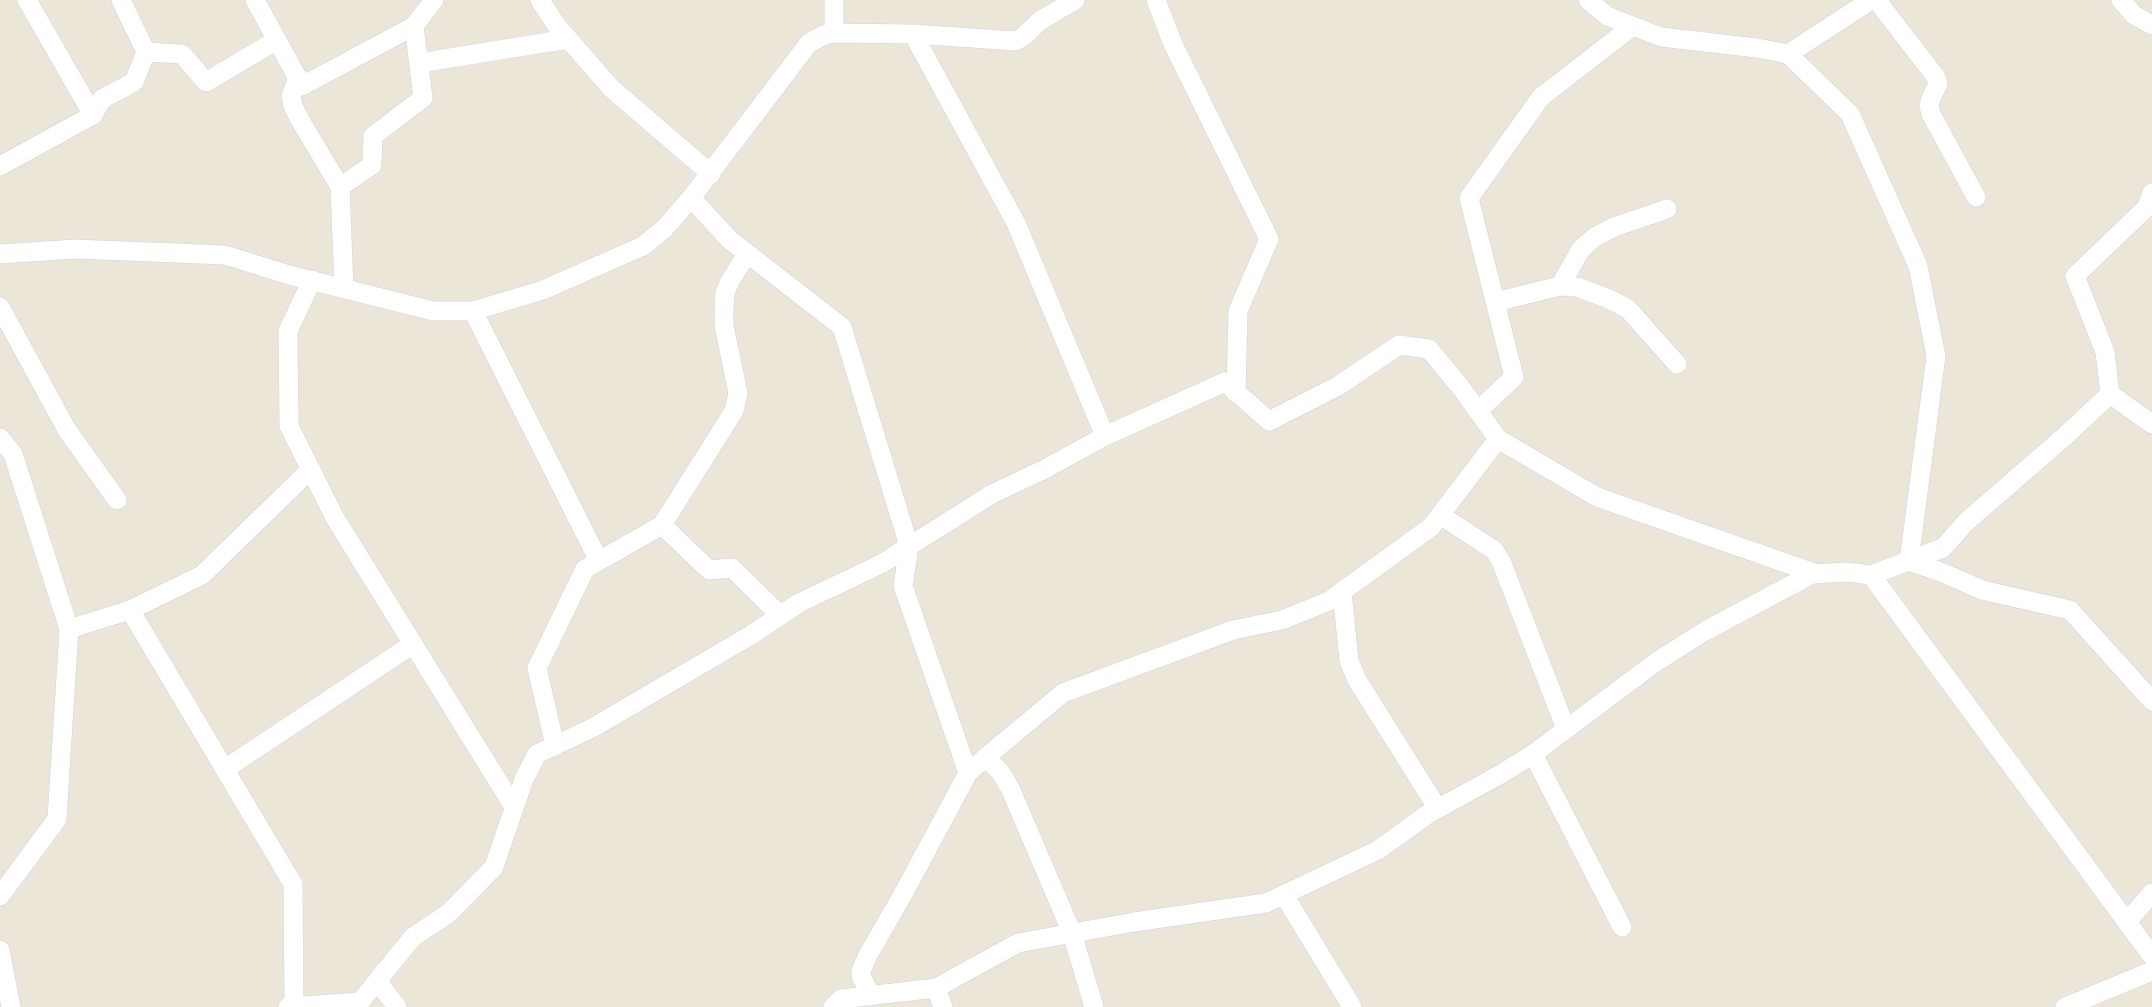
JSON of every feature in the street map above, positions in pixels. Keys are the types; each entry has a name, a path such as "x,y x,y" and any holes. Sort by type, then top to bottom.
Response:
{"street":[{"path":"27,0 93,115"},
{"path":"0,166 93,115 102,99 134,82 146,52 121,0"},
{"path":"255,0 302,86 414,26 434,0"},
{"path":"540,0 568,39 611,88 711,174"},
{"path":"834,0 834,32"},
{"path":"0,254 75,249 225,255 312,280 433,311 473,310 543,290 642,246 664,229 711,174 809,44 824,35 834,32 913,34 1016,41 1042,20 1075,0"},
{"path":"1156,0 1173,44 1269,239 1238,311 1236,392"},
{"path":"1588,0 1607,16 1661,37 1757,48 1788,54 1850,114 1918,266 1936,356 1909,561"},
{"path":"2121,0 2134,15 2152,25"},
{"path":"1788,54 1874,2 1936,77 1938,84 1929,106 1976,196"},
{"path":"340,188 372,165 373,136 423,98 414,26"},
{"path":"1478,412 1514,377 1469,198 1541,97 1633,26"},
{"path":"913,34 1016,223 1105,436"},
{"path":"419,63 568,39"},
{"path":"146,52 182,54 206,82 277,40"},
{"path":"298,77 291,96 293,106 340,188 344,288"},
{"path":"2152,193 2147,207 2075,276 2105,352 2110,394 2152,424"},
{"path":"691,198 730,240 842,327 909,546 903,586 968,772"},
{"path":"1560,286 1581,248 1595,236 1614,227 1667,209"},
{"path":"555,746 537,668 585,569 662,525 734,411 738,394 724,326 725,294 730,281 747,254"},
{"path":"312,280 288,331 289,426 335,518 514,807"},
{"path":"1495,302 1560,286 1577,287 1610,299 1628,309 1677,364"},
{"path":"0,307 67,430 117,500"},
{"path":"473,310 599,561"},
{"path":"288,1007 360,1002 413,937 449,913 494,867 524,779 537,754 619,713 752,635 799,603 881,564 992,494 1044,469 1105,436 1224,382 1269,421 1338,386 1398,345 1430,349 1498,439 1597,498 1817,574"},
{"path":"832,1007 841,999 936,988 1018,943 1134,922 1266,903 1378,850 1438,809 1533,754 1656,662 1705,631 1812,574 1847,572 1871,575 1943,548 1966,522 2064,437 2110,394"},
{"path":"0,438 13,454 69,629 57,818 0,896"},
{"path":"871,996 861,976 861,971 968,772 1063,693 1232,630 1282,620 1329,601 1431,527 1498,439"},
{"path":"69,629 130,610 202,575 311,469"},
{"path":"1440,515 1494,550 1501,561 1566,729"},
{"path":"662,525 709,570 732,568 780,615"},
{"path":"1909,561 1941,572 1982,590 2070,610 2152,701"},
{"path":"1871,575 2152,956"},
{"path":"1342,591 1349,660 1356,680 1438,809"},
{"path":"130,610 294,884 294,1007"},
{"path":"226,769 413,644"},
{"path":"1533,754 1622,927"},
{"path":"986,757 1001,773 1010,788 1072,933 1094,1007"},
{"path":"2127,922 2152,892"},
{"path":"1284,895 1352,1007"},
{"path":"0,950 11,1007"},
{"path":"2065,1007 2152,972"},
{"path":"378,982 397,1007"},
{"path":"936,988 943,1007"}]}
